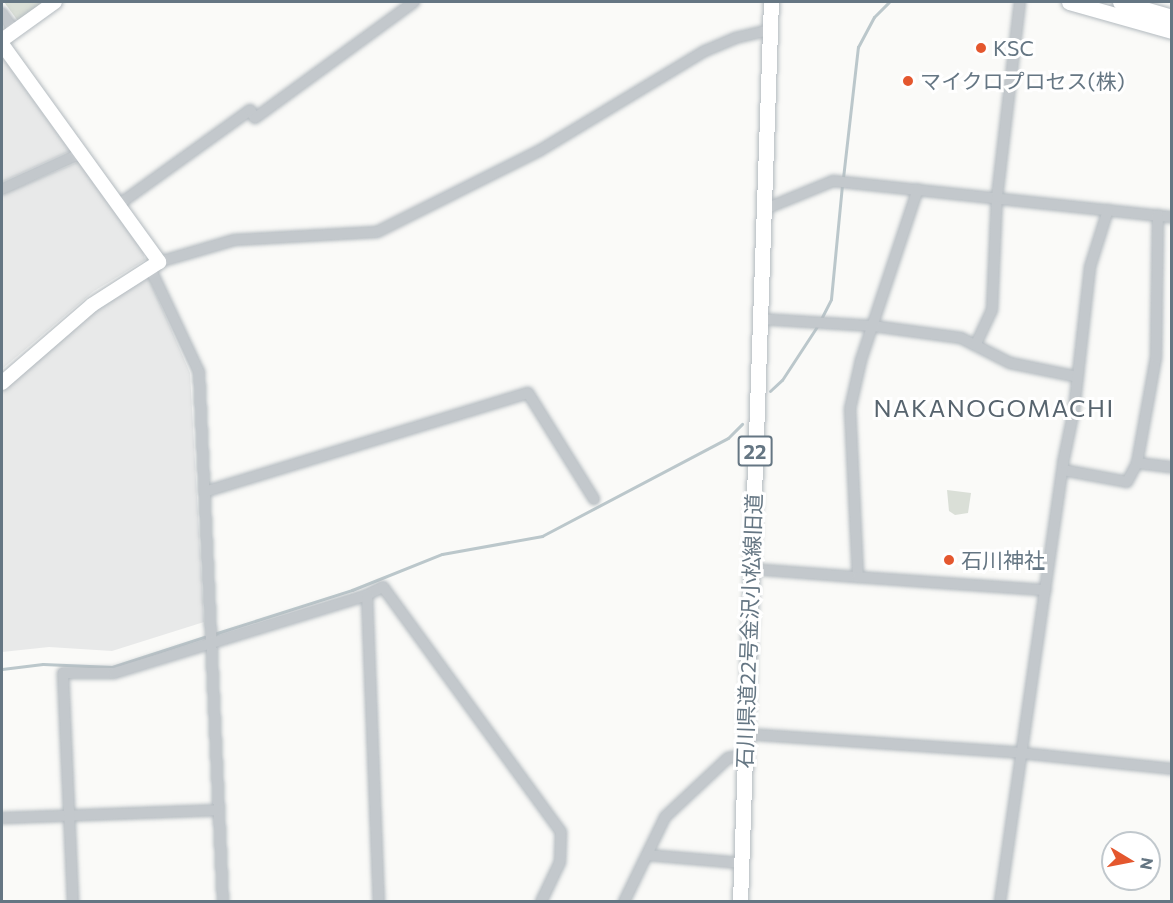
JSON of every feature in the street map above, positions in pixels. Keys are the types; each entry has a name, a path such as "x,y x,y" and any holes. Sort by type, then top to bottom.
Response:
{"main road":[{"name":"石川県道22号金沢小松線旧道","path":"740,902 771,2"},
{"path":"1069,2 1172,31"},
{"path":"1120,2 1172,17"}],"street":[{"path":"55,2 2,42 79,154 118,205 154,265 199,372 223,902"},
{"path":"118,205 250,110 255,118 414,2"},
{"path":"976,344 992,310 997,197 1020,2"},
{"path":"2,14 14,31"},
{"path":"2,383 92,305 154,265 234,240 377,232 539,151 705,51 735,38 771,30"},
{"path":"2,189 79,154"},
{"path":"765,209 833,181 1172,217"},
{"path":"858,577 850,410 873,326 918,189"},
{"path":"1000,902 1078,377 1090,267 1108,210"},
{"path":"1063,470 1127,482 1137,463 1156,357 1158,215"},
{"path":"760,319 873,326 962,339 1010,363 1078,377"},
{"path":"204,492 528,393 594,500"},
{"path":"1137,463 1172,467"},
{"path":"751,569 1046,590"},
{"path":"73,902 63,673 114,673 367,595 383,587 561,832 560,862 541,902"},
{"path":"367,595 379,902"},
{"path":"745,734 1021,753 1172,769"},
{"path":"624,902 665,817 728,758 744,755"},
{"path":"2,818 218,810"},
{"path":"647,855 741,863"}],"shaded area":[{"path":"4,2 45,2 18,21"},
{"path":"2,57 70,151 2,182"},
{"path":"78,162 143,252 145,260 94,291 2,369 2,194"},
{"path":"149,278 190,373 204,622 112,651 49,647 2,652 2,389 105,302"},
{"path":"947,490 971,493 968,513 955,515 949,511"}],"waterway":[{"path":"843,178 858,47 874,17 889,2"},
{"path":"821,319 831,299 842,185"},
{"path":"770,391 782,380 818,325"},
{"path":"217,633 352,590 442,554 542,536 728,438 742,424"},
{"path":"2,669 43,664 112,667 204,637"}],"place":[{"name":"KSC","path":"981,48"},
{"name":"マイクロプロセス(株)","path":"908,81"},
{"name":"石川神社","path":"949,560"}],"district":[{"name":"NAKANOGOMACHI","path":"994,408"}]}
